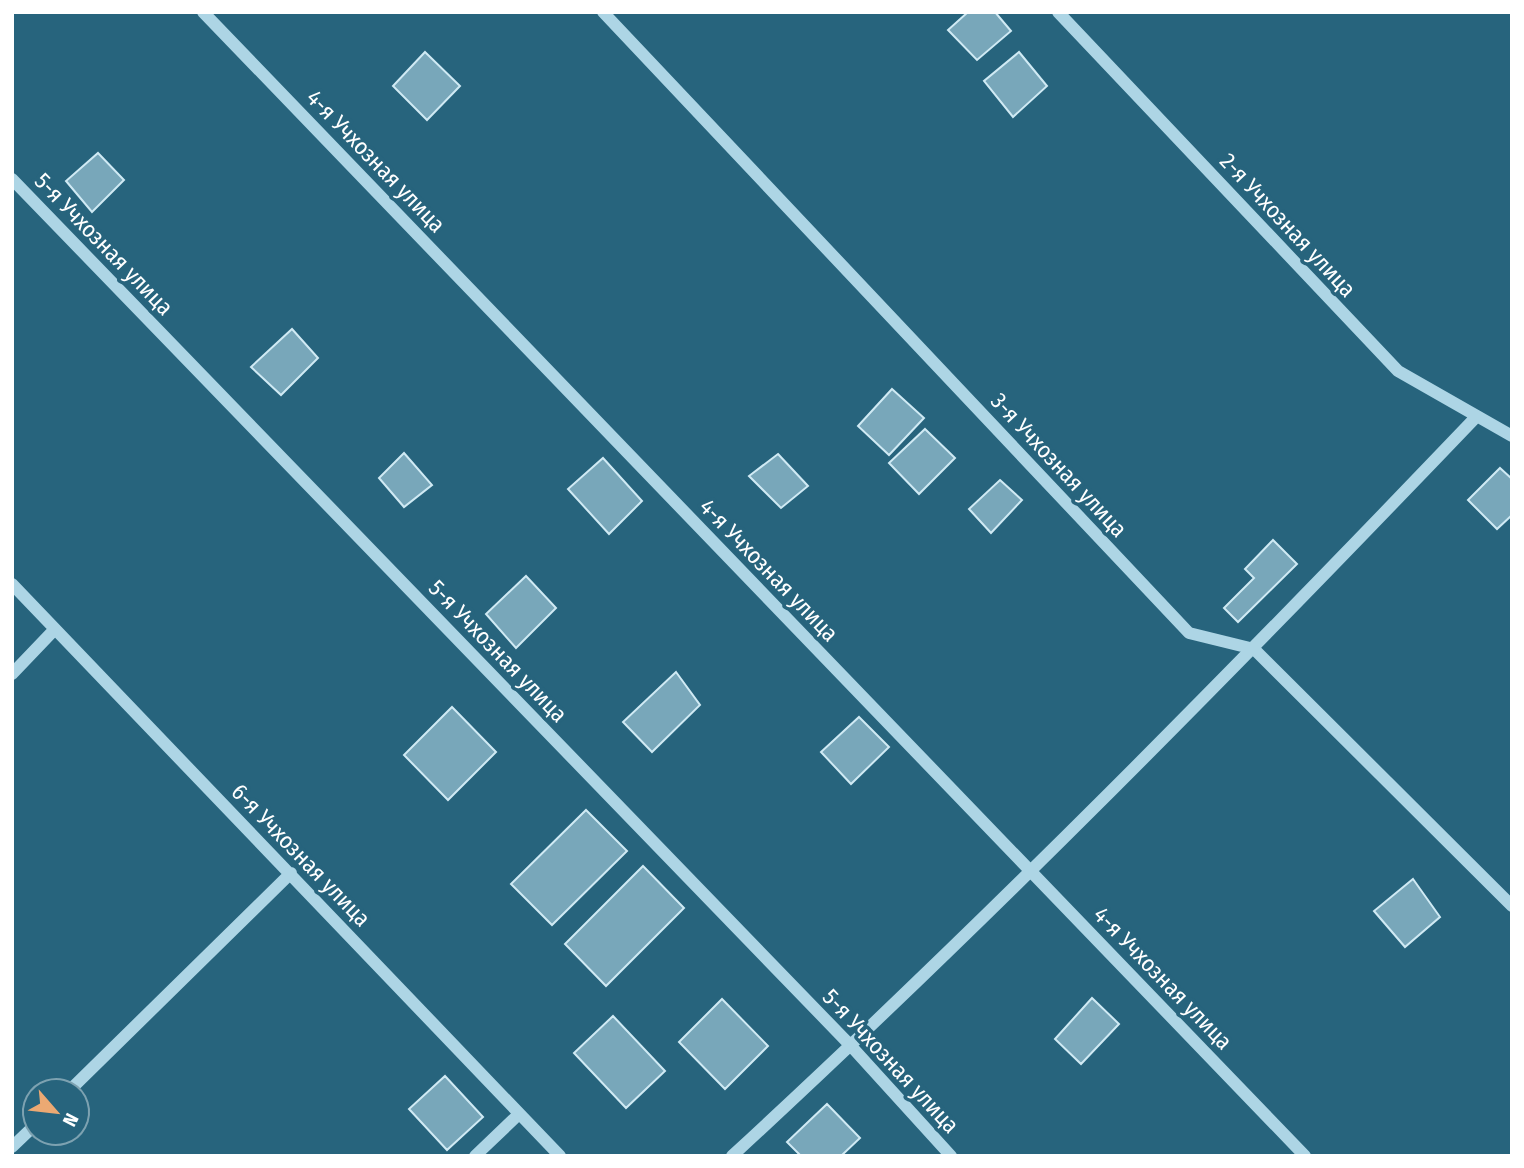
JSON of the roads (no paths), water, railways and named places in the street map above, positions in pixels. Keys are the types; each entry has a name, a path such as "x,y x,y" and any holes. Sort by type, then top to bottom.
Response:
{"street":[{"name":"4-я Учхозная улица","path":"204,12 1305,1156"},
{"name":"3-я Учхозная улица","path":"603,12 1189,633 1254,649"},
{"name":"2-я Учхозная улица","path":"1058,12 1398,371 1512,436"},
{"name":"5-я Учхозная улица","path":"12,179 850,1046 951,1156"},
{"path":"732,1156 850,1046 1254,649 1477,416"},
{"name":"6-я Учхозная улица","path":"12,584 560,1156"},
{"path":"12,674 55,629"},
{"path":"1254,649 1512,906"},
{"path":"83,1077 290,873"},
{"path":"475,1156 518,1115"}]}
